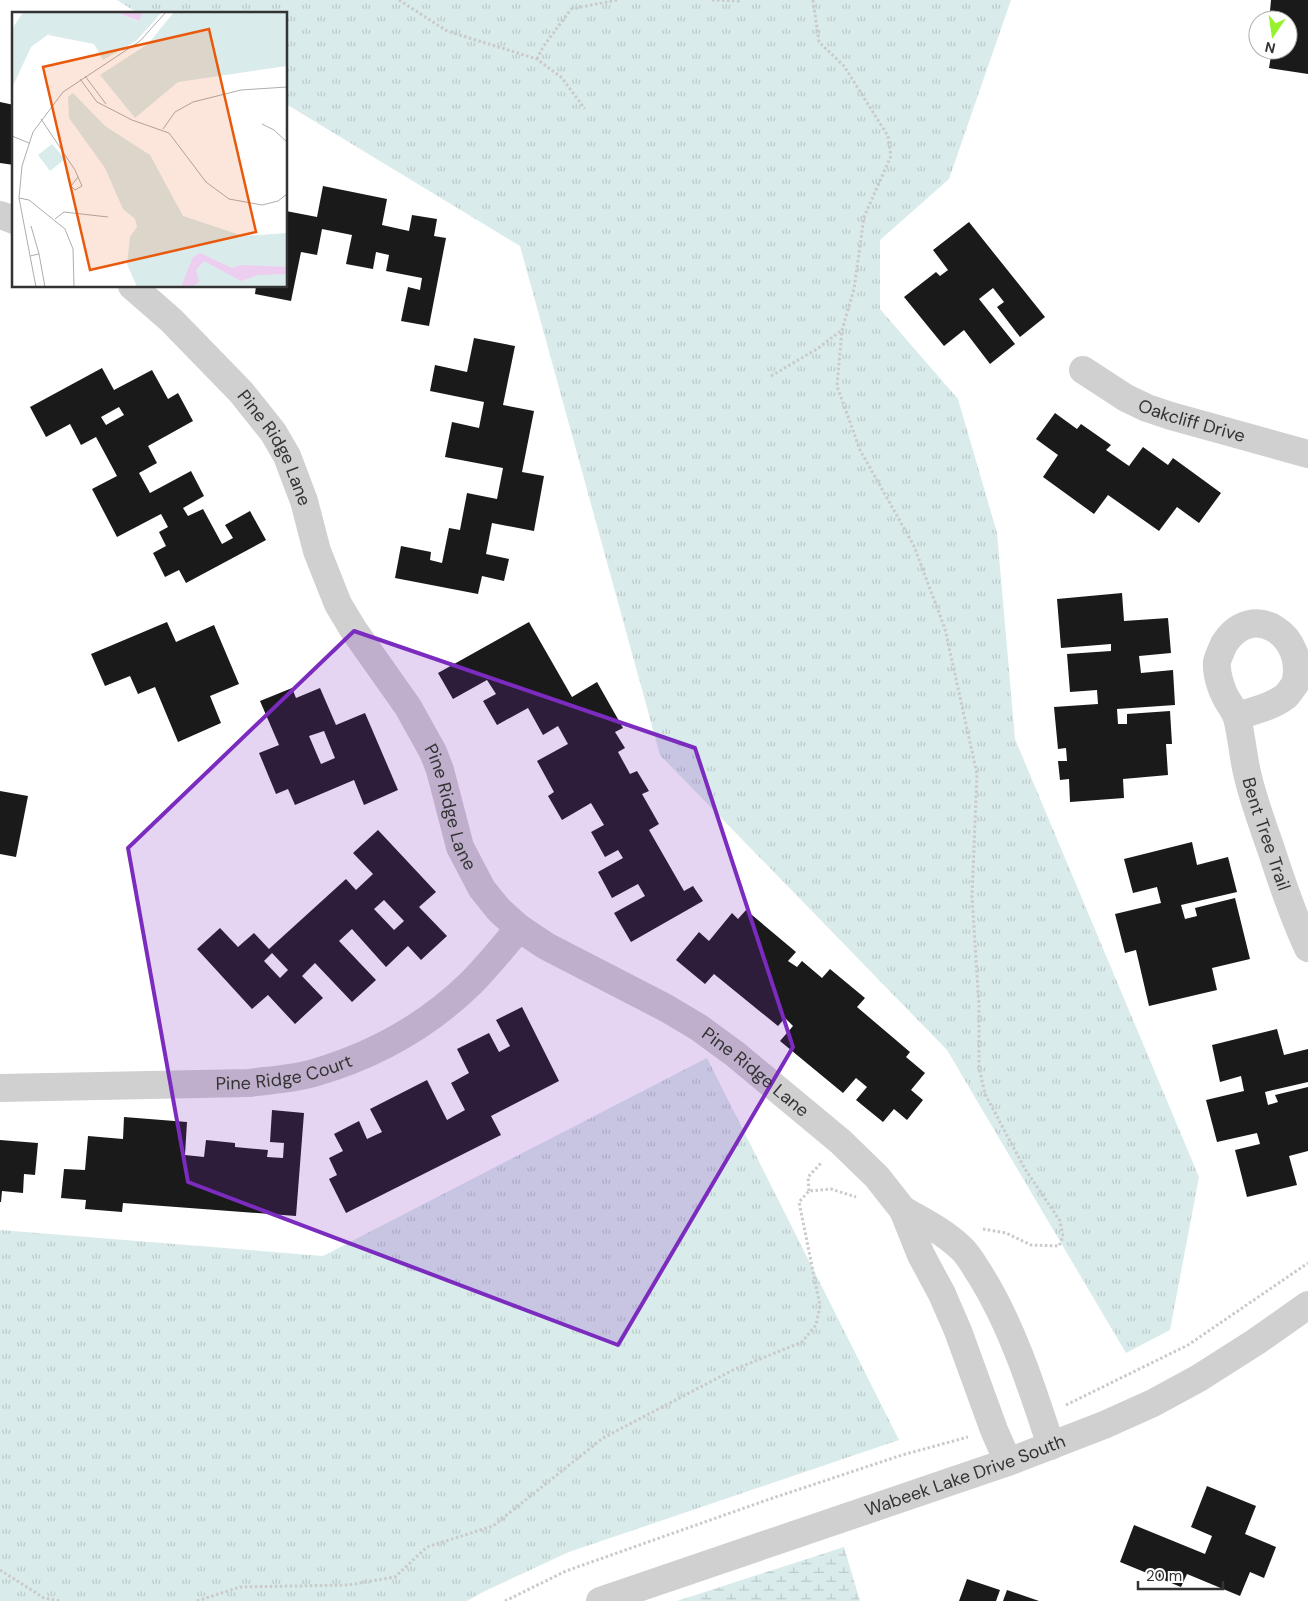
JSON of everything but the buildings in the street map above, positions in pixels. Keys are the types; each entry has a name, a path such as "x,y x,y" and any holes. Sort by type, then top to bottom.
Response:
{"street":[{"path":"0,215 12,219"},
{"name":"Pine Ridge Lane","path":"134,288 170,320 241,392 272,432 287,456 304,502 317,550 338,604 353,630 408,707 433,752 444,785 460,847 482,889 499,910 519,928 546,946 666,1008 698,1027 756,1070 841,1142 877,1177 903,1210 921,1255 942,1294 1008,1462"},
{"name":"Oakcliff Drive","path":"1083,370 1126,398 1148,408 1308,454"},
{"name":"Bent Tree Trail","path":"1237,716 1248,776 1282,882 1308,948"},
{"name":"Pine Ridge Court","path":"0,1088 248,1083 283,1079 315,1072 355,1059 398,1039 442,1009 472,982 519,928"},
{"name":"Pine Ridge Lane","path":"903,1210 945,1234 963,1249 976,1269 991,1293 1012,1335 1052,1446"},
{"name":"Wabeek Lake Drive South","path":"600,1601 1008,1462 1104,1425 1153,1403 1199,1378 1257,1341 1308,1305"}],"path":[{"path":"399,0 448,31 537,59 562,78 585,109"},
{"path":"537,59 543,47 571,9 617,0"},
{"path":"712,0 729,2 740,0"},
{"path":"813,0 819,42 844,66 888,136 891,156 864,217 854,289 842,330 837,386 860,450 914,546 945,629 977,774 972,896 979,1006 979,1067 984,1094 1025,1168 1060,1220 1063,1236 1059,1246 1031,1244 1006,1234 980,1229"},
{"path":"771,376 817,349 842,330"},
{"path":"809,1191 808,1177 841,1142"},
{"path":"197,1601 240,1587 348,1585 395,1577 426,1548 493,1526 603,1438 733,1370 802,1342 816,1325 820,1306 799,1202 809,1191 831,1189 858,1197"},
{"path":"1041,1414 1062,1407 1188,1345 1308,1263"},
{"path":"505,1601 566,1571 767,1500 902,1455 994,1430"},
{"path":"0,1570 44,1598 60,1601"}],"highlighted area":[{"path":"354,631 695,748 793,1047 618,1345 188,1182 128,848"}],"green space":[{"path":"117,0 1011,0 949,179 880,240 880,309 958,399 997,533 1015,739 1199,1177 1170,1330 1126,1353 947,1050 660,755 520,246 288,105 288,12 136,12"},
{"path":"707,1058 899,1440 569,1552 467,1601 0,1601 0,1230 323,1256"},
{"path":"844,1547 860,1601 677,1601"}]}
